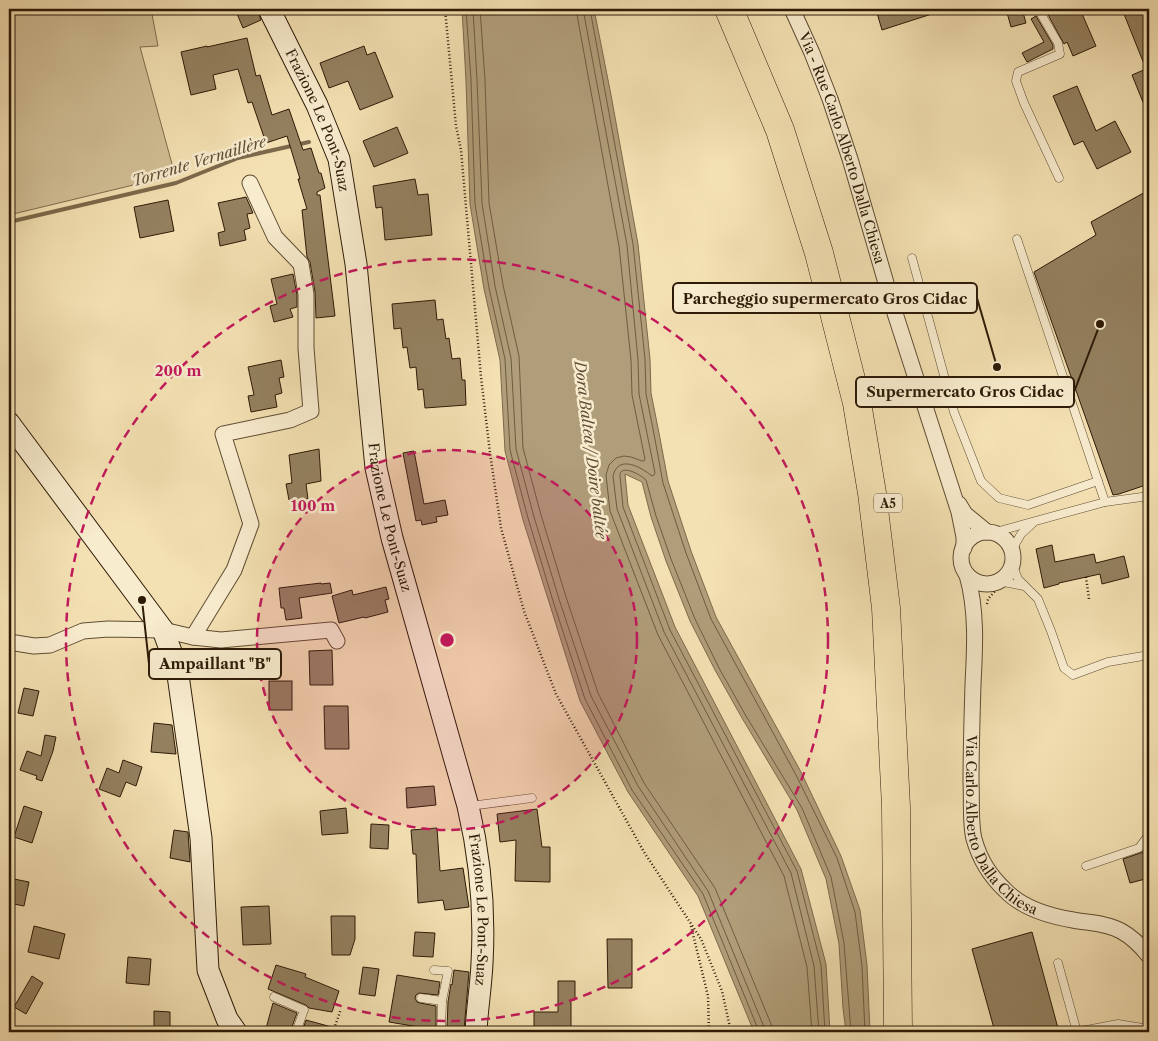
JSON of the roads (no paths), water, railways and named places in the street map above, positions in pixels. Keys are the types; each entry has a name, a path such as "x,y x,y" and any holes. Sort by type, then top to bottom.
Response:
{"highway":[{"name":"A5","path":"730,9 780,130 819,253 857,403 872,493 886,608 896,807 897,973 910,1027"},
{"name":"A5","path":"749,9 795,126 834,244 870,392 886,484 900,594 913,790 910,1027"}],"main road":[{"name":"Frazione Le Pont-Suaz","path":"269,9 317,105 339,159 356,264 376,468 392,538 475,833 483,923 482,963 476,1032"},
{"path":"9,422 163,630 177,668 201,838 208,970 227,1020 236,1032"}],"street":[{"name":"Via - Rue Carlo Alberto Dalla Chiesa","path":"792,9 830,99 850,159 893,307 952,489"},
{"path":"193,637 234,570 251,524 223,434 290,420 311,411 306,348 306,294 301,264 275,238 250,183"},
{"path":"952,489 965,514 990,533 1004,539 1009,544 1012,557 1010,571 1005,577 996,582 979,583 967,575 962,562 964,548 962,525 952,489"},
{"path":"964,548 969,540 978,534 990,533"},
{"name":"Via Carlo Alberto Dalla Chiesa","path":"967,575 974,610 975,641 971,764 973,837 981,858 992,877 1024,905 1044,914 1099,924 1120,930 1133,939 1149,956"},
{"name":"Via Carlo Alberto Dalla Chiesa","path":"975,641 981,600 996,582"},
{"path":"9,642 34,646 50,645 83,630 108,629 163,630 193,637 221,640 331,630 337,642"}],"lane":[{"path":"1038,9 1058,43 1060,54 1018,72 1016,81 1024,103 1059,178"},
{"path":"1017,239 1067,376 1106,502"},
{"path":"912,258 954,412 981,482 999,498 1028,505 1098,481"},
{"path":"990,533 1106,502 1149,496"},
{"path":"1036,521 1021,534 1012,557 1018,579 1038,599 1064,668 1073,675 1108,662 1149,655"},
{"path":"996,582 1024,586"},
{"path":"468,806 532,798"},
{"path":"1086,866 1139,848 1149,836"},
{"path":"1058,963 1076,1032 1118,1024 1149,1029"},
{"path":"434,970 448,971 442,1001 441,1032"},
{"path":"274,997 304,1010 296,1032"},
{"path":"421,998 442,1001"}],"water":[{"name":"Dora Baltea / Doire baltée","path":"462,9 594,9 638,244 650,359 651,393 668,481 691,551 716,617 801,772 841,856 860,910 867,965 870,1032 846,1032 839,944 826,879 797,810 742,718 690,621 666,561 651,517 642,482 625,474 628,505 675,627 801,869 826,964 830,1032 754,1032 698,896 628,792 580,701 523,520 505,451 500,360 484,289 470,204"}],"waterway":[{"name":"Torrente Vernaillère","path":"9,222 176,183 238,158 309,142"}],"place":[{"name":"Supermercato Gros Cidac","path":"1100,324"},
{"name":"Parcheggio supermercato Gros Cidac","path":"997,367"},
{"name":"Ampaillant \"B\"","path":"142,600"}]}
